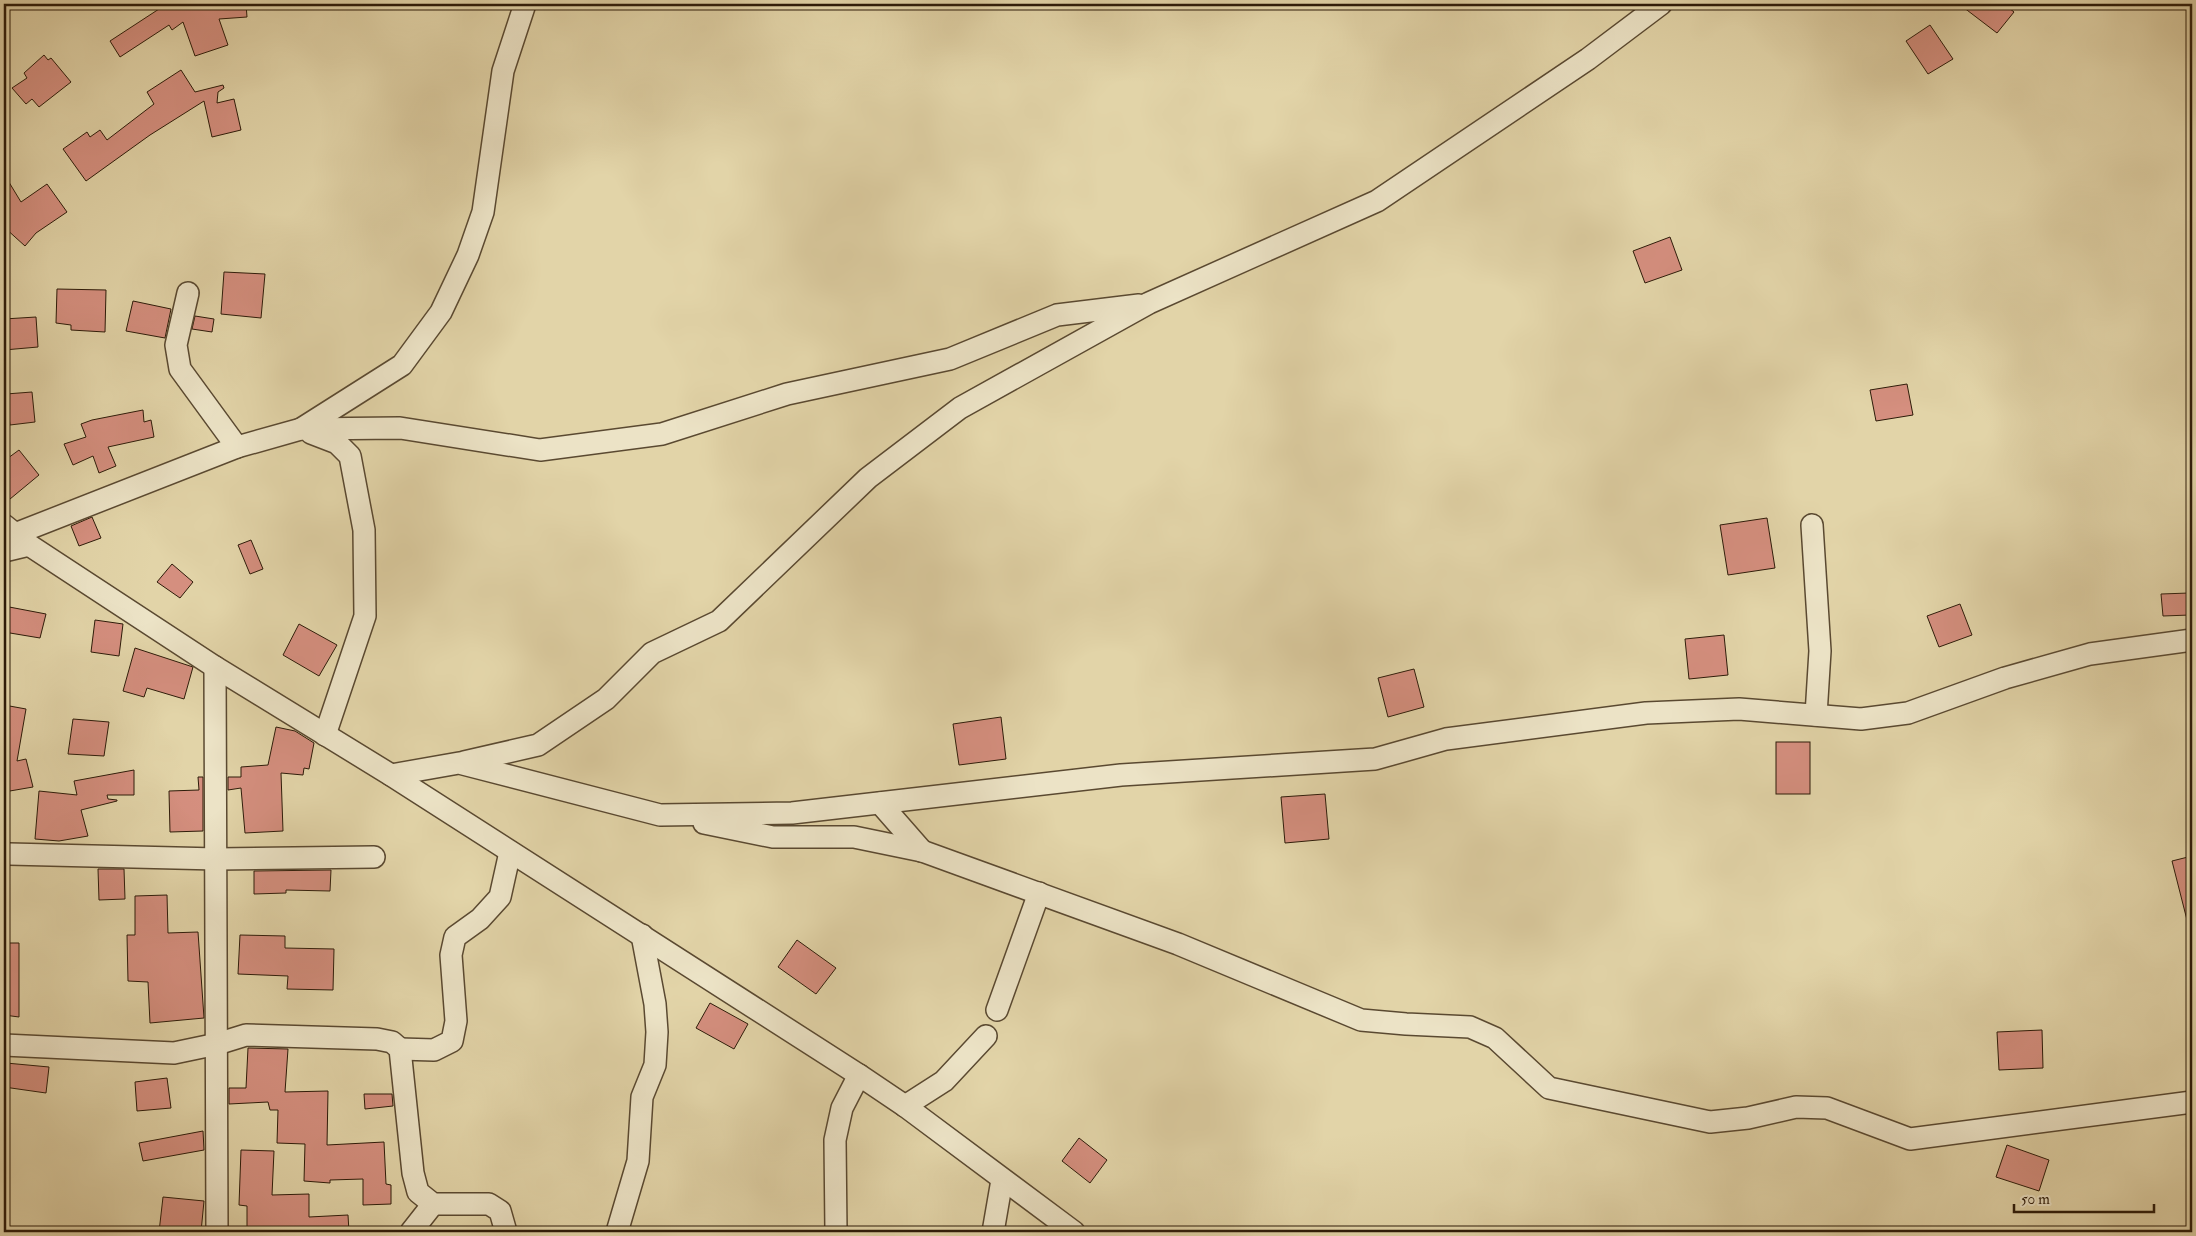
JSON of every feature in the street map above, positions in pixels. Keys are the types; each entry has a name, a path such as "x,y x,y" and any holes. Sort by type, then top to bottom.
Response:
{"street":[{"path":"301,429 402,365 441,312 468,254 483,212 503,71 525,4"},
{"path":"391,776 538,745 606,699 652,653 719,621 868,478 960,408 1149,304 1376,201 1588,59 1661,4"},
{"path":"188,293 176,345 180,369 237,447"},
{"path":"13,539 237,447 301,429 400,428 540,450 662,434 787,394 950,359 1057,315 1149,304"},
{"path":"301,429 337,443 350,456 364,530 365,616 325,735"},
{"path":"1812,526 1820,650 1816,715"},
{"path":"13,539 642,935 859,1075 905,1106 1074,1232"},
{"path":"660,815 792,813 1120,775 1375,759 1446,740 1646,713 1739,709 1861,719 1908,713 2005,678 2090,654 2192,640"},
{"path":"215,666 217,1232"},
{"path":"459,763 660,815 773,837 854,837 922,851 1178,944 1361,1020 1470,1027 1495,1038 1549,1088 1710,1122 1748,1118 1796,1107 1827,1108 1910,1139 2192,1102"},
{"path":"880,803 922,851"},
{"path":"4,1045 174,1053 217,1044 246,1035 377,1039 392,1042 400,1049 434,1050 452,1041 456,1021 451,955 455,937 480,919 500,897 510,852"},
{"path":"9,854 217,859 374,857"},
{"path":"997,1010 1039,893"},
{"path":"617,1232 638,1161 642,1097 655,1065 657,1032 642,935"},
{"path":"905,1106 944,1081 986,1036"},
{"path":"400,1049 413,1173 418,1192 433,1204 489,1204 500,1211 506,1232"},
{"path":"836,1232 835,1140 842,1108 859,1075"},
{"path":"993,1232 1002,1180"},
{"path":"411,1232 433,1204"}],"building":[{"path":"156,4 246,4 247,17 219,19 228,45 195,56 183,22 172,30 169,25 120,57 110,41 159,9"},
{"path":"1959,4 2004,4 2014,12 1997,33"},
{"path":"1930,25 1953,59 1928,74 1906,41"},
{"path":"44,55 48,60 51,58 71,82 39,107 32,99 26,104 12,88 27,78 24,73"},
{"path":"181,70 195,92 223,85 224,88 218,92 217,103 234,99 241,130 212,137 204,101 150,135 86,181 63,149 87,132 90,137 100,130 107,140 154,104 147,92"},
{"path":"4,174 21,202 47,184 67,212 36,233 25,246 4,227"},
{"path":"1670,237 1682,270 1645,283 1633,251"},
{"path":"224,272 265,274 261,318 221,314"},
{"path":"57,289 106,290 105,332 71,330 71,325 56,323"},
{"path":"133,301 171,309 165,338 126,331"},
{"path":"195,316 214,319 212,332 192,329"},
{"path":"36,317 38,347 4,350 4,319"},
{"path":"1907,384 1913,415 1876,421 1870,390"},
{"path":"32,392 35,422 10,425 6,394"},
{"path":"143,410 144,422 151,420 154,437 108,447 116,466 99,473 93,456 73,465 64,444 86,437 81,424"},
{"path":"19,450 39,475 4,504 4,461"},
{"path":"92,517 101,538 79,546 71,526"},
{"path":"1767,518 1775,568 1728,575 1720,525"},
{"path":"251,540 263,569 250,574 238,545"},
{"path":"172,564 193,582 180,598 157,582"},
{"path":"2189,593 2190,615 2163,616 2161,594"},
{"path":"1960,604 1972,635 1939,647 1927,616"},
{"path":"4,606 46,614 40,638 4,632"},
{"path":"95,620 123,624 119,656 91,652"},
{"path":"299,624 337,645 319,676 283,655"},
{"path":"1724,635 1728,675 1689,679 1685,639"},
{"path":"135,648 193,667 184,699 147,688 144,697 123,691"},
{"path":"1414,669 1424,707 1388,717 1378,678"},
{"path":"4,705 26,709 17,761 26,759 33,787 4,792"},
{"path":"1001,717 1006,759 959,765 953,724"},
{"path":"73,719 109,722 104,756 68,754"},
{"path":"276,727 295,731 314,743 309,769 304,768 303,775 281,773 283,831 245,833 241,788 228,790 228,777 241,777 241,767 268,765"},
{"path":"1776,742 1810,742 1810,794 1776,794"},
{"path":"134,770 134,795 107,795 108,799 117,801 81,810 88,836 59,841 35,839 39,791 77,795 74,781"},
{"path":"198,777 203,777 203,831 170,832 169,791 199,790"},
{"path":"1325,794 1329,839 1285,843 1281,797"},
{"path":"2192,856 2192,919 2187,920 2172,861"},
{"path":"98,869 124,869 125,899 99,900"},
{"path":"331,870 330,891 286,890 286,893 254,894 254,871"},
{"path":"167,895 168,933 198,932 204,1018 150,1023 148,982 128,981 127,935 135,935 135,896"},
{"path":"240,935 285,936 285,948 334,949 333,990 287,989 288,976 238,974"},
{"path":"797,940 836,968 816,994 778,967"},
{"path":"4,943 19,943 19,1017 4,1015"},
{"path":"710,1003 748,1024 734,1049 696,1028"},
{"path":"2042,1030 2043,1068 1999,1070 1997,1032"},
{"path":"248,1048 288,1049 285,1092 328,1091 327,1145 384,1142 386,1184 391,1185 391,1204 363,1205 363,1179 330,1180 330,1183 304,1181 305,1144 277,1143 278,1110 270,1110 268,1102 229,1104 229,1088 246,1088"},
{"path":"6,1063 49,1067 46,1093 4,1087"},
{"path":"167,1078 171,1108 137,1111 135,1082"},
{"path":"364,1094 392,1094 393,1106 365,1109"},
{"path":"203,1131 204,1150 143,1161 139,1143"},
{"path":"1079,1138 1107,1160 1090,1183 1062,1161"},
{"path":"2007,1145 2049,1160 2039,1191 1996,1177"},
{"path":"241,1150 274,1151 272,1195 309,1194 309,1217 348,1215 349,1232 247,1232 247,1206 239,1205"},
{"path":"163,1197 204,1201 201,1232 159,1232"}]}
